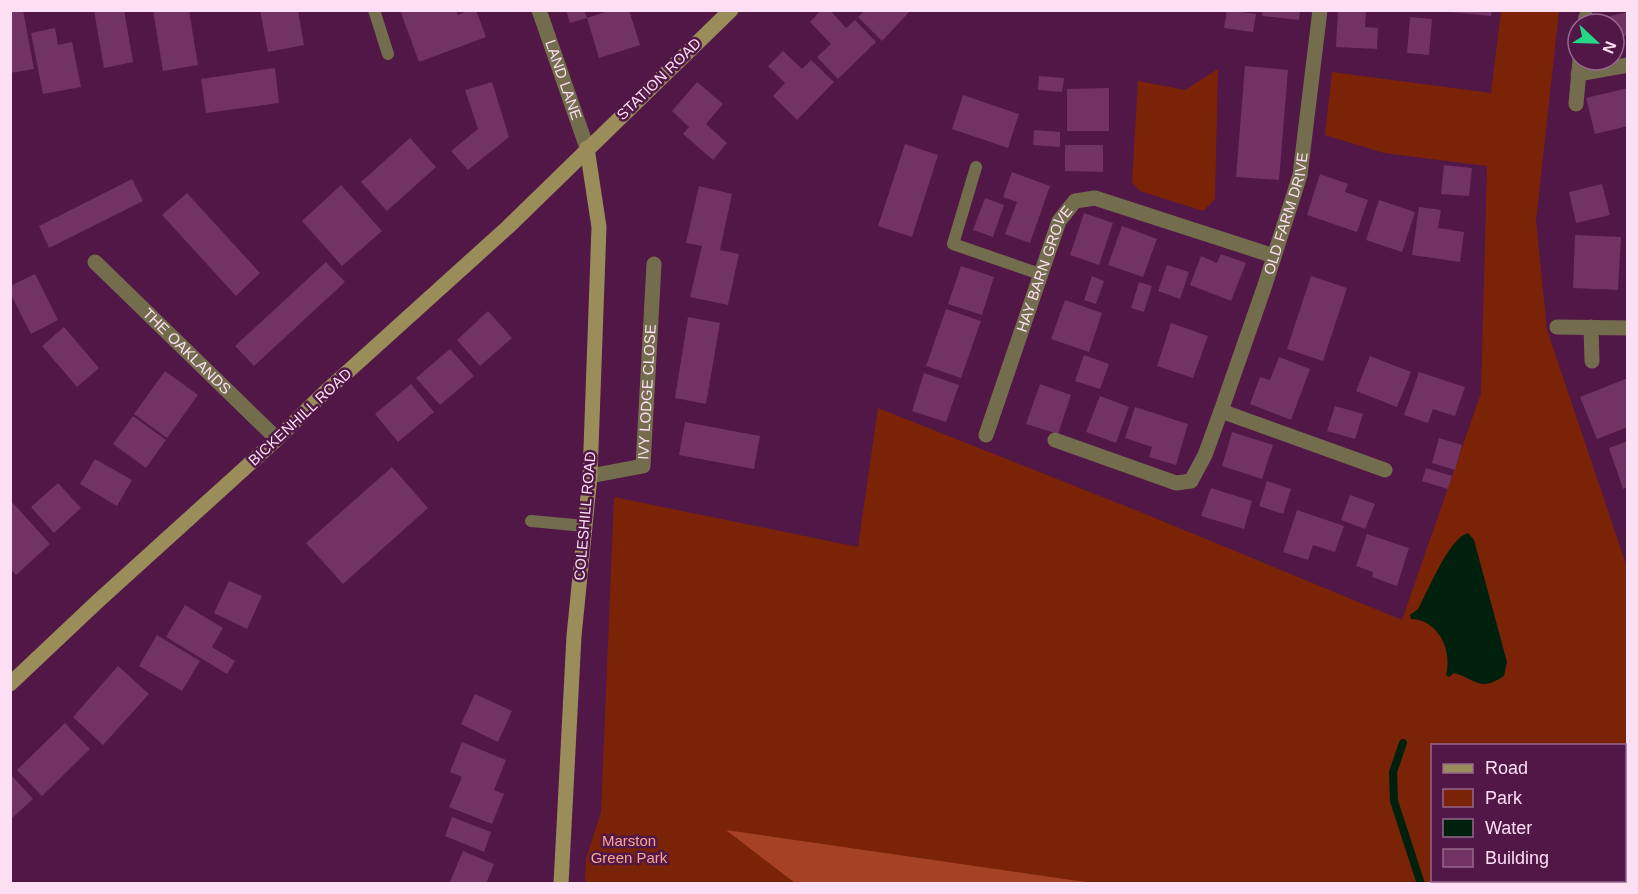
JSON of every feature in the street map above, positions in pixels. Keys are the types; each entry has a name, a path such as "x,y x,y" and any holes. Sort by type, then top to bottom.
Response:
{"street":[{"name":"LAND LANE","path":"539,10 587,148"},
{"name":"STATION ROAD","path":"587,148 731,10"},
{"name":"OLD FARM DRIVE","path":"1055,440 1176,483 1191,481 1205,455 1221,411 1300,175 1320,10"},
{"path":"1576,104 1579,72"},
{"name":"BICKENHILL ROAD","path":"10,684 277,439 322,394 508,227 587,148"},
{"name":"COLESHILL ROAD","path":"561,884 574,636 590,476 599,228 587,148"},
{"name":"HAY BARN GROVE","path":"986,435 1059,221 1075,201 1095,198 1274,256"},
{"name":"THE OAKLANDS","path":"95,262 277,439"},
{"name":"IVY LODGE CLOSE","path":"590,476 643,466 654,264"},
{"path":"1557,327 1628,328"},
{"path":"1591,327 1592,361"},
{"path":"1221,411 1385,470"}],"lane":[{"path":"374,10 388,54"},
{"path":"976,167 953,244 1040,274"},
{"path":"531,521 585,525"}],"green space":[{"name":"Marston Green Park","path":"1501,11 1559,11 1536,221 1547,330 1627,567 1627,883 585,884 586,859 601,812 614,497 858,547 878,408 1138,511 1402,620 1481,393 1487,166 1384,153 1325,135 1332,72 1491,93"},
{"path":"1218,69 1215,199 1203,211 1140,191 1132,182 1138,81 1185,90"}],"shaded area":[{"path":"726,830 1092,883 795,883"}],"water":[{"path":"1468,533 1474,540 1507,662 1504,676 1484,684 1454,673 1449,677 1446,675 1447,656 1441,638 1429,624 1411,619 1410,615 1418,609 1446,554 1461,537"}],"building":[{"path":"10,10 23,10 34,69 10,73"},
{"path":"94,10 124,10 133,62 104,68"},
{"path":"153,10 189,10 198,65 163,71"},
{"path":"260,10 298,10 304,45 268,52"},
{"path":"400,10 456,10 458,15 469,10 476,10 486,37 419,62"},
{"path":"566,10 584,10 587,18 570,23"},
{"path":"611,10 629,10 640,45 599,58 587,18"},
{"path":"821,10 830,10 846,28 855,20 876,42 838,79 817,57 831,44 810,22"},
{"path":"865,10 911,10 882,41 858,17"},
{"path":"1227,10 1256,14 1253,32 1224,28"},
{"path":"1263,10 1300,10 1299,20 1262,16"},
{"path":"1338,10 1366,10 1365,27 1378,28 1377,49 1336,47"},
{"path":"1450,10 1492,10 1491,16 1450,12"},
{"path":"1626,12 1628,12 1628,35 1626,36"},
{"path":"1410,17 1432,19 1429,55 1407,53"},
{"path":"55,28 58,45 72,42 81,87 43,94 31,33"},
{"path":"783,51 802,69 811,60 834,82 797,120 773,96 785,83 768,66"},
{"path":"1245,66 1288,70 1279,180 1236,177"},
{"path":"275,68 279,103 206,113 201,79"},
{"path":"1039,76 1064,78 1062,92 1038,90"},
{"path":"492,82 509,137 468,170 451,151 478,129 465,90"},
{"path":"697,82 723,104 706,124 727,143 713,160 683,134 689,127 672,111"},
{"path":"1109,88 1109,131 1067,131 1067,89"},
{"path":"1628,88 1628,126 1595,134 1586,98"},
{"path":"963,95 1019,114 1008,148 952,129"},
{"path":"1034,130 1060,132 1060,147 1033,145"},
{"path":"410,138 436,167 387,211 361,182"},
{"path":"905,144 938,155 912,237 878,226"},
{"path":"1065,145 1103,145 1103,172 1065,171"},
{"path":"1444,165 1472,168 1469,196 1441,194"},
{"path":"1012,172 1050,186 1030,243 1005,234 1017,202 1003,197"},
{"path":"1320,174 1348,184 1345,192 1368,200 1357,232 1307,215"},
{"path":"132,179 143,201 49,248 39,226"},
{"path":"1602,184 1610,215 1576,223 1569,192"},
{"path":"341,185 382,231 342,266 302,221"},
{"path":"699,186 732,194 720,250 739,254 728,305 690,297 702,246 686,243"},
{"path":"187,193 260,273 236,296 162,215"},
{"path":"985,198 1004,205 993,237 973,230"},
{"path":"1379,200 1415,212 1402,252 1366,240"},
{"path":"1419,207 1441,210 1438,228 1464,232 1460,262 1412,255"},
{"path":"1084,213 1113,223 1099,265 1070,255"},
{"path":"1122,226 1157,239 1143,277 1108,265"},
{"path":"1575,235 1621,237 1618,290 1573,288"},
{"path":"1221,254 1246,263 1231,301 1190,285 1201,256 1217,263"},
{"path":"326,262 345,282 254,366 235,346"},
{"path":"1167,265 1189,272 1180,299 1158,291"},
{"path":"961,266 994,277 982,315 948,304"},
{"path":"35,274 58,320 31,334 10,293 10,286"},
{"path":"1092,276 1104,281 1096,304 1084,300"},
{"path":"1311,276 1347,288 1323,361 1287,349"},
{"path":"1139,282 1152,286 1144,312 1131,308"},
{"path":"1065,300 1102,313 1089,352 1051,339"},
{"path":"946,309 981,321 961,378 926,366"},
{"path":"488,311 512,338 480,366 457,340"},
{"path":"688,317 720,323 706,404 675,398"},
{"path":"1171,323 1208,336 1193,378 1157,366"},
{"path":"64,327 99,368 77,387 42,346"},
{"path":"450,349 474,376 440,405 416,378"},
{"path":"1084,355 1109,364 1100,389 1075,381"},
{"path":"1370,356 1411,372 1397,407 1356,391"},
{"path":"1279,357 1310,369 1291,420 1250,404 1260,377 1270,380"},
{"path":"165,371 198,395 167,438 134,414"},
{"path":"1419,372 1465,387 1455,416 1433,409 1428,423 1404,415"},
{"path":"924,373 959,385 946,422 912,411"},
{"path":"1628,378 1628,427 1597,439 1580,397"},
{"path":"411,384 434,412 398,442 375,414"},
{"path":"1040,384 1071,395 1058,434 1026,424"},
{"path":"1100,396 1129,407 1116,443 1086,432"},
{"path":"1335,406 1363,414 1355,439 1327,431"},
{"path":"1135,407 1188,424 1176,465 1149,457 1152,447 1125,438"},
{"path":"133,416 166,440 146,468 113,444"},
{"path":"685,422 760,436 754,469 679,455"},
{"path":"1232,432 1273,445 1262,479 1222,466"},
{"path":"1439,438 1462,445 1455,470 1432,463"},
{"path":"1628,441 1628,487 1623,489 1609,448"},
{"path":"95,459 132,480 117,506 80,484"},
{"path":"392,467 428,508 343,584 306,543"},
{"path":"1426,468 1452,476 1448,489 1422,481"},
{"path":"1267,481 1291,489 1283,514 1259,506"},
{"path":"58,483 81,508 54,533 31,507"},
{"path":"1211,488 1252,501 1244,529 1201,516"},
{"path":"1350,495 1375,504 1365,529 1341,520"},
{"path":"13,503 50,544 16,575 10,568 10,505"},
{"path":"1297,510 1344,526 1335,552 1313,545 1308,560 1283,552"},
{"path":"1367,534 1409,548 1397,586 1372,577 1373,572 1356,566"},
{"path":"229,581 262,596 247,629 214,613"},
{"path":"185,605 223,628 212,647 235,661 227,674 166,637"},
{"path":"157,635 200,661 182,691 139,666"},
{"path":"118,666 149,694 103,745 73,717"},
{"path":"475,694 512,711 498,742 461,724"},
{"path":"65,723 90,749 42,796 17,770"},
{"path":"462,742 506,760 494,790 504,794 492,824 449,807 462,777 450,772"},
{"path":"12,776 33,799 10,820 10,778"},
{"path":"452,817 491,832 484,852 445,836"},
{"path":"463,851 494,864 486,884 449,884"}],"waterway":[{"path":"1403,743 1393,772 1394,801 1421,884"}]}
